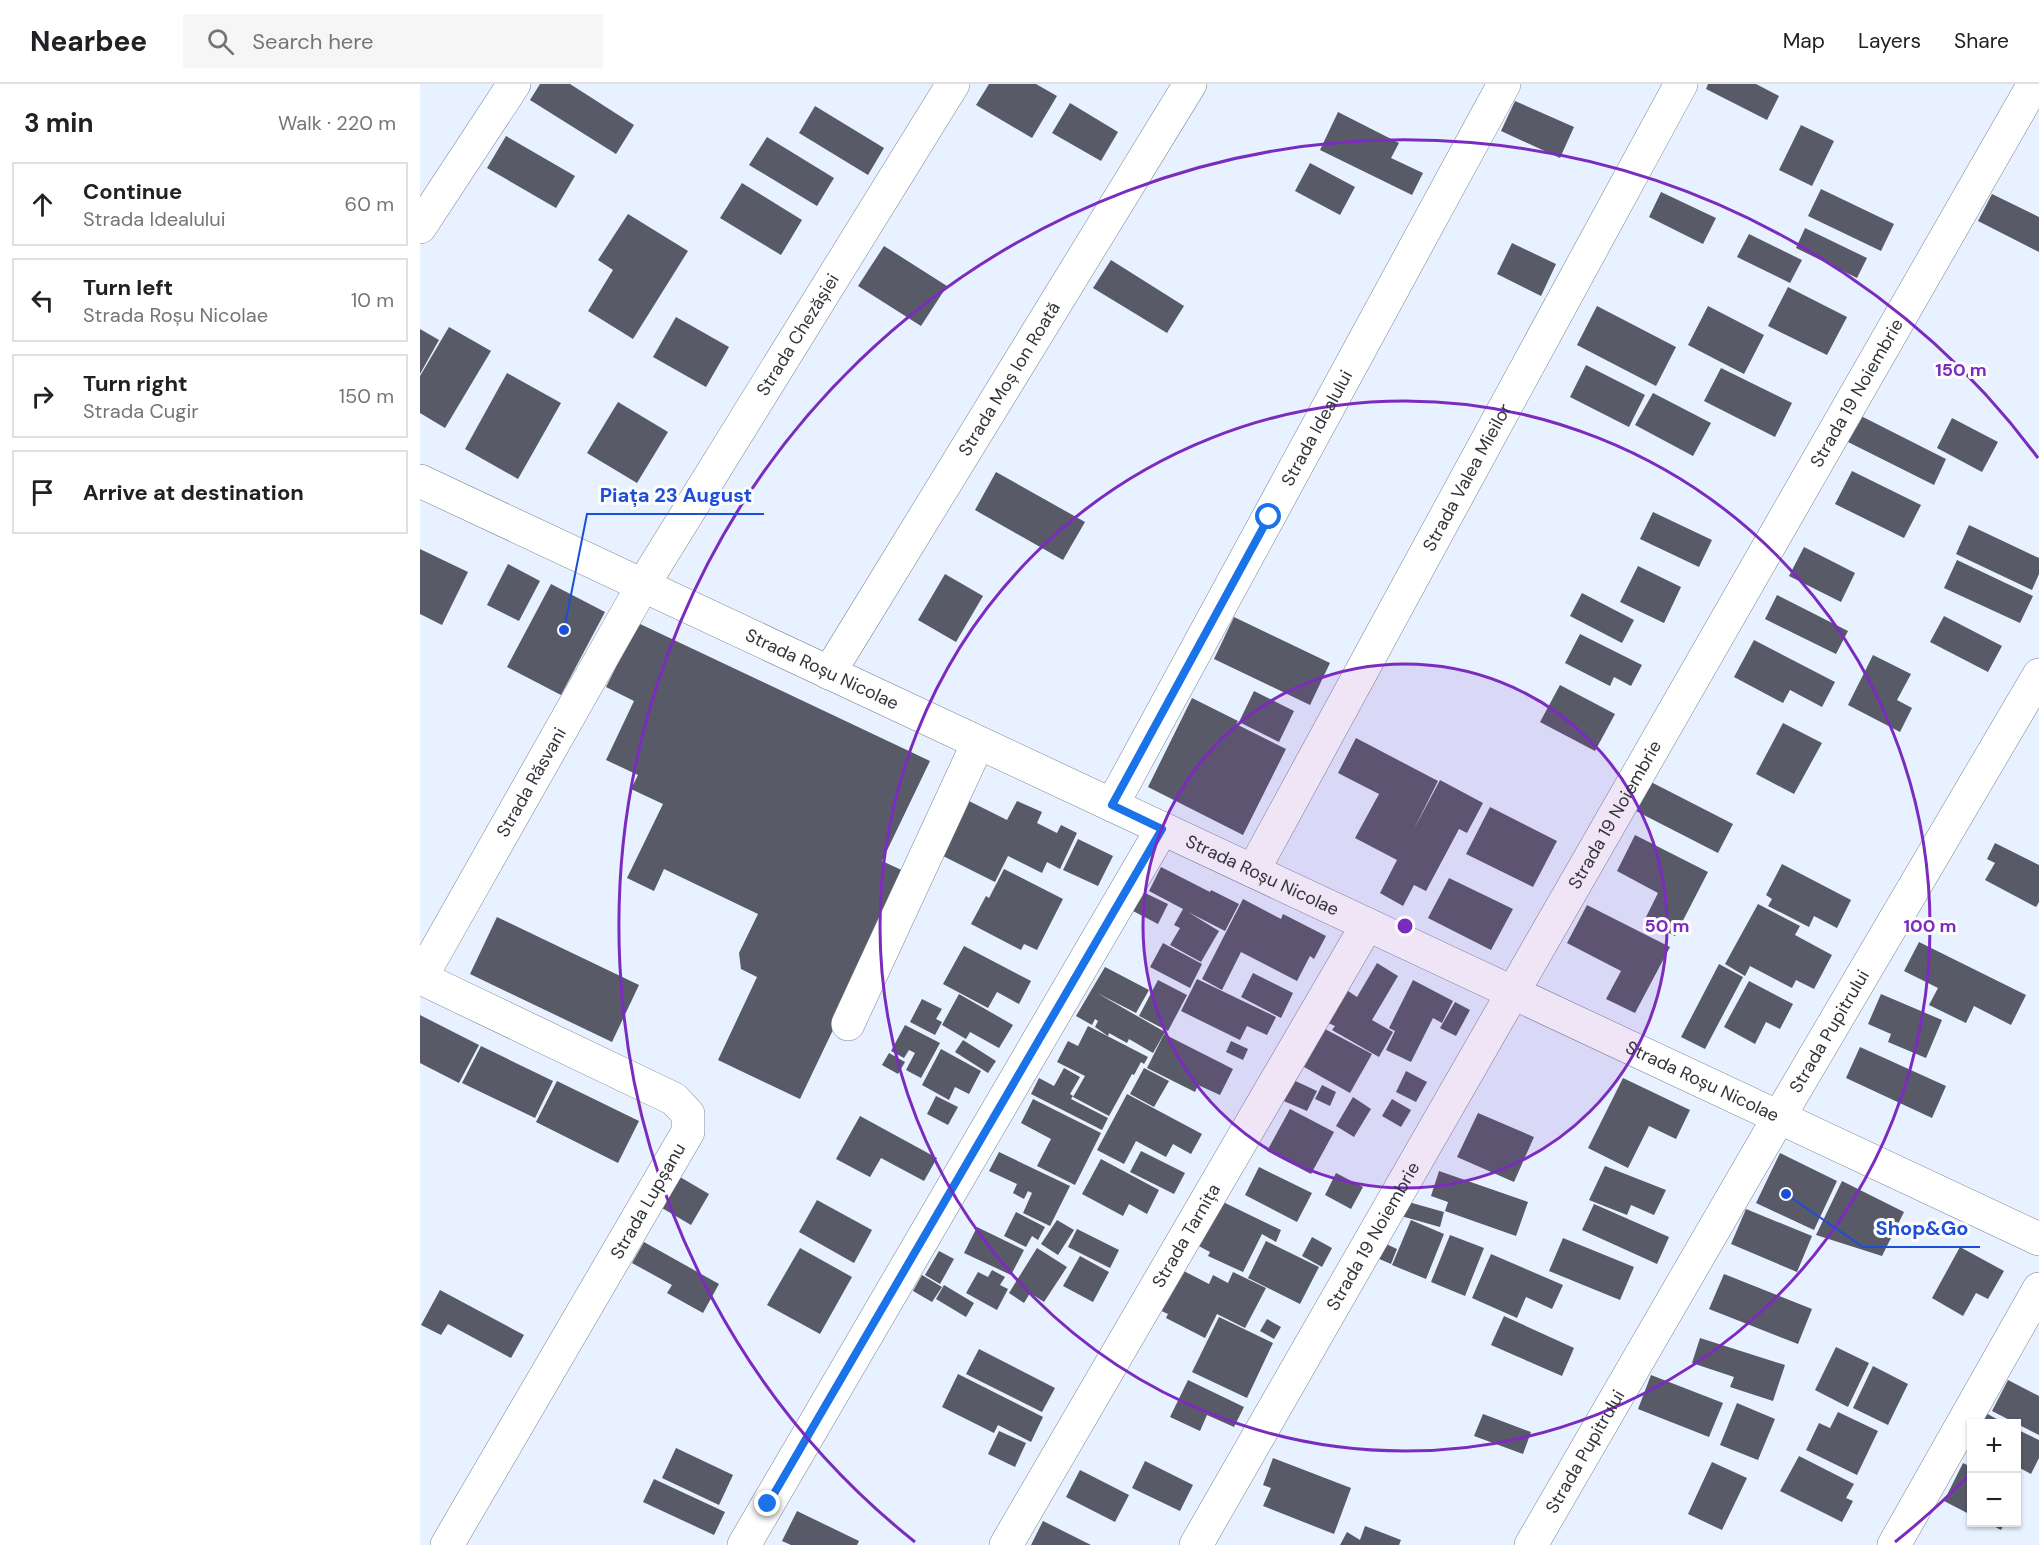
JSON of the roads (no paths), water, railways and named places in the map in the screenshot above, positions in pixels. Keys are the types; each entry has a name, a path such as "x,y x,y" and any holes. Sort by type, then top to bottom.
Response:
{"street":[{"path":"420,227 514,84"},
{"name":"Strada Chezășiei","path":"643,585 953,84"},
{"name":"Strada Moș Ion Roată","path":"829,673 1190,84"},
{"name":"Strada Idealului","path":"1112,805 1504,84"},
{"name":"Strada Valea Mieilor","path":"1253,871 1681,84"},
{"name":"Strada 19 Noiembrie","path":"1196,1545 2034,84"},
{"name":"Strada Roșu Nicolae","path":"420,482 2039,1239"},
{"name":"Strada Răsvani","path":"420,979 643,585"},
{"name":"Strada Pupitrului","path":"1531,1545 2039,675"},
{"path":"848,1024 978,743"},
{"path":"744,1545 1162,829"},
{"name":"Strada Tarnița","path":"1006,1545 1367,925"},
{"name":"Strada Lupșanu","path":"420,979 674,1099 688,1114 687,1132 447,1545"},
{"path":"1894,1545 2039,1289"}],"place":[{"name":"Piața 23 August","path":"564,630"},
{"name":"Shop&Go","path":"1786,1194"}]}
